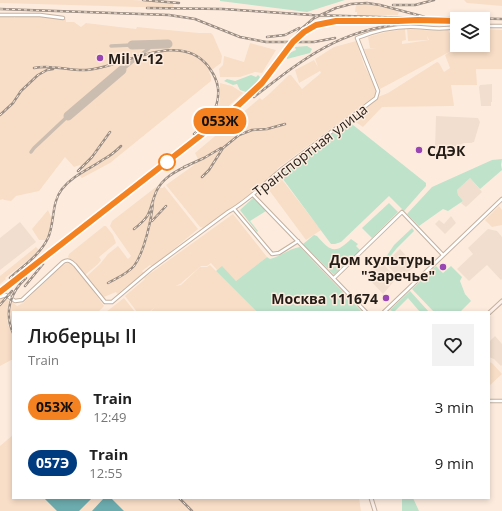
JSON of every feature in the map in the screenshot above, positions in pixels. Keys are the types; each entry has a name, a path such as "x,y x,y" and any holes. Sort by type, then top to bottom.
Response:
{"main road":[{"path":"490,312 502,301"},
{"path":"370,499 375,511"}],"street":[{"path":"0,15 40,15 63,18"},
{"path":"490,26 502,26"},
{"name":"Транспортная улица","path":"0,297 6,295 15,301 22,300 63,262 68,260 72,262 105,302 112,302 151,269 253,195 282,169 376,98 378,91 357,38 396,28 416,27 440,30 450,28"},
{"path":"253,195 365,311"},
{"path":"385,311 502,199"},
{"path":"234,209 272,254 279,253 298,241"},
{"path":"334,278 402,212 443,255"},
{"path":"490,401 502,401"}],"shaded area":[{"path":"0,0 133,0 174,3 173,8 0,3"},
{"path":"464,0 502,0 502,6 467,3"},
{"path":"356,4 368,4 399,11 398,15 357,15 357,12 355,12"},
{"path":"0,16 14,16 14,18 34,16 66,19 66,22 74,22 81,27 86,23 136,29 137,27 211,33 222,56 221,63 209,72 211,81 110,163 82,178 79,175 85,171 80,165 74,167 65,157 39,191 16,196 11,201 3,199 0,200"},
{"path":"405,29 406,40 402,41 402,44 429,40 427,36 428,40 408,41 407,29 439,31 448,30 450,34 450,52 380,89 364,49 376,48 370,48 368,37"},
{"path":"490,29 502,30 502,69 476,69 477,85 451,85 454,106 382,107 363,127 351,119 378,97 388,93 437,62 444,72 450,68 445,55 450,52 490,52"},
{"path":"356,41 364,65 377,91 376,95 278,168 271,179 235,207 204,228 200,227 166,185 194,165 193,162 198,159 195,153 260,98 262,100 289,75 291,75 302,89 321,73 320,71 299,83 295,70 314,60 318,67 315,59 334,47"},
{"path":"250,43 276,50 262,73 255,72 240,77 220,77 219,69 223,65 224,56 244,62"},
{"path":"220,83 232,86 243,93 221,113 217,109 220,99"},
{"path":"492,84 491,106 481,106 480,85"},
{"path":"436,116 478,118 480,122 474,142 464,143 441,154 435,148"},
{"path":"280,177 321,230 306,240 266,186"},
{"path":"470,178 482,192 466,207 461,203 463,201 458,195 457,190"},
{"path":"164,186 198,229 152,267 150,265 142,271 144,273 117,294 116,292 104,297 87,276 108,254 118,246 128,259 131,256 110,226 112,221 156,187 163,188"},
{"path":"499,206 502,210 502,225 492,227 485,220"},
{"path":"48,210 52,219 50,229 46,240 39,240 32,229"},
{"path":"233,214 267,257 236,281 222,267 217,270 211,263 207,266 201,266 180,284 175,286 181,285 200,267 207,267 210,265 256,311 151,311 155,307 150,311 136,311 125,296 145,279 144,278"},
{"path":"451,216 456,223 445,234 435,224 439,220 444,224"},
{"path":"20,222 36,242 0,270 0,238"},
{"path":"104,226 106,226 113,235 116,243 99,257 101,260 98,264 85,275 68,257 69,254"},
{"path":"488,229 497,231 502,237 502,279 501,280 487,265 469,281 457,269 473,254 468,248"},
{"path":"36,247 40,251 5,278 6,279 0,284 0,276"},
{"path":"400,249 415,266 400,279 385,263"},
{"path":"380,260 394,276 393,278 395,280 383,294 366,274"},
{"path":"69,262 77,269 104,306 99,311 12,311 12,325 10,312 11,301 17,306 23,303 63,265"},
{"path":"5,298 9,301 7,315 8,325 12,333 12,360 0,366 0,300"},
{"path":"124,298 134,311 107,311"},
{"path":"495,336 502,344 501,366 494,359 490,357 490,341"},
{"path":"490,362 492,363 502,374 490,385"},
{"path":"12,436 12,499 359,499 361,511 0,511 0,446"}],"green space":[{"path":"220,0 345,0 307,12 220,1"},
{"path":"307,46 312,49 310,53 287,59 287,54 296,50 295,47"},
{"path":"251,75 256,77 258,75 260,77 251,90 246,92 240,90 237,84 233,85 224,81 227,79 235,81"},
{"path":"348,121 426,183 426,186 404,211 389,196 341,242 331,244 280,175"},
{"path":"502,159 502,170 480,189 470,178 457,190 458,195 463,201 448,211 443,209 419,226 407,214 432,187 492,160"},
{"path":"253,198 266,211 250,221 258,231 257,232 240,210"},
{"path":"389,203 398,212 372,238 362,228"},
{"path":"412,228 414,231 388,259 386,257 394,245"},
{"path":"314,235 317,236 329,248 337,249 351,239 358,244 356,246 360,250 334,275 303,244"},
{"path":"300,247 361,311 256,311 216,271 222,266 236,281 267,257 270,259"},
{"path":"436,266 443,273 451,266 462,277 460,281 465,294 471,301 461,311 433,311 412,289"},
{"path":"410,291 428,311 419,311 408,298 395,311 390,310"},
{"path":"402,499 413,499 419,511 402,511"}],"water":[{"path":"45,499 91,499 79,511 57,511"},
{"path":"103,499 112,499 124,511 92,511"}],"taxiway":[{"path":"111,46 132,45"},
{"path":"122,70 153,45"},
{"path":"31,152 68,116"}],"runway":[{"path":"132,45 168,44"},
{"path":"68,116 122,70"}],"railway":[{"path":"143,0 179,3"},
{"path":"393,5 415,5 434,0"},
{"path":"0,292 232,111 262,83 300,30 314,18 336,8 351,4 367,3 425,17 502,19"},
{"path":"147,8 223,9 312,15 413,18"},
{"path":"0,9 169,15 195,19 240,37 266,42 314,42 335,38"},
{"path":"302,34 321,24 341,21"},
{"path":"395,24 441,22"},
{"path":"254,97 288,71 321,49 357,33 400,24"},
{"path":"267,37 285,35 299,28"},
{"path":"34,68 54,67 73,70 86,70 100,68 149,53 166,50 182,51 196,55 208,66 216,79 218,95 215,108 209,119 194,134"},
{"path":"0,115 13,103 21,91 38,75 47,70 53,69"},
{"path":"202,177 209,170 223,148 239,135 252,130 267,129 285,124"},
{"path":"78,171 92,157 110,132"},
{"path":"10,278 31,260 45,244 52,226 56,200 66,184 76,176 115,152 121,146"},
{"path":"184,167 221,148"},
{"path":"134,229 147,216 151,209 156,192 162,183 174,172 189,165"},
{"path":"108,283 122,276 134,266 138,260 147,235 153,201"},
{"path":"152,221 166,206"},
{"path":"25,286 43,264"},
{"path":"12,330 9,318 10,303 12,296 26,278"},
{"path":"0,305 12,291"},
{"path":"180,499 192,511"}],"train":[{"name":"053Ж","path":"0,292 232,111 262,83 293,42 310,28 316,25 336,21 450,21"}],"place":[{"name":"Mil V-12","path":"100,58"},
{"name":"СДЭК","path":"419,150"},
{"name":"Дом культуры \"Заречье\"","path":"443,267"},
{"name":"Москва 111674","path":"386,298"}]}
